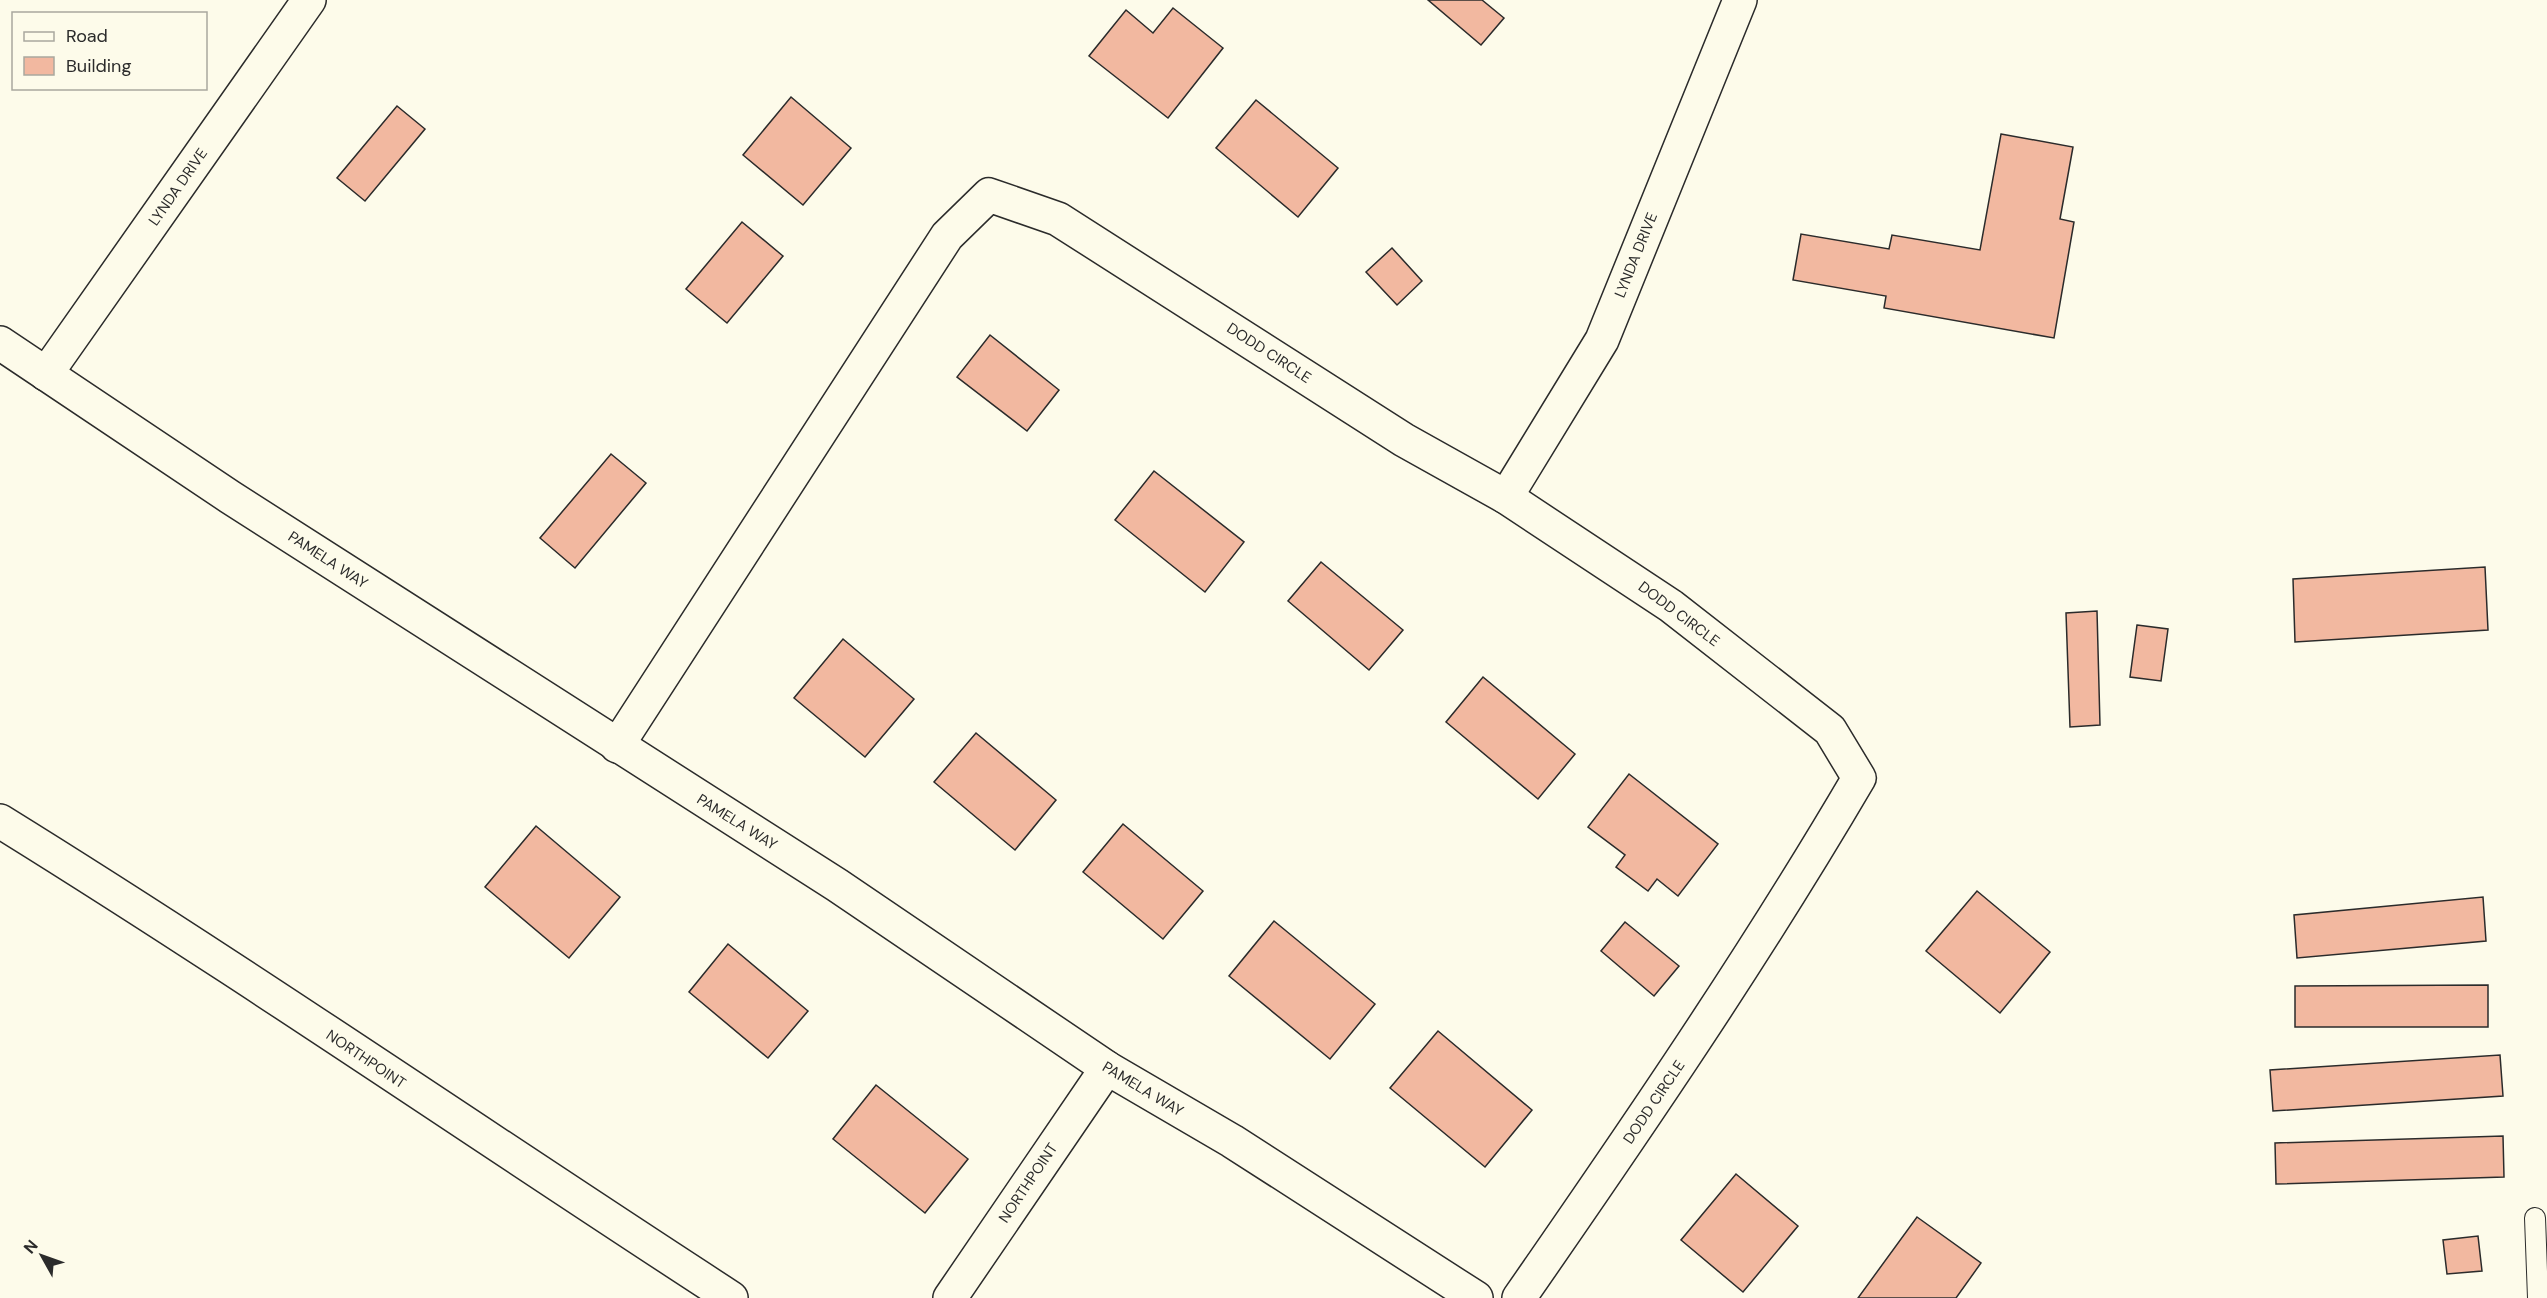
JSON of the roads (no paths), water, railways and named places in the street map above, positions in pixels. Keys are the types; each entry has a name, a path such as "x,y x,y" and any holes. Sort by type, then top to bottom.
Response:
{"street":[{"name":"LYNDA DRIVE","path":"46,374 309,0"},
{"name":"LYNDA DRIVE","path":"1506,497 1602,340 1740,0"},
{"name":"DODD CIRCLE","path":"617,746 947,236 989,195 1058,219 1404,440 1506,497 1671,606 1830,730 1859,778 1757,947 1666,1087 1519,1298"},
{"name":"PAMELA WAY","path":"0,343 240,503 837,885 1107,1068 1232,1141 1476,1298"},
{"name":"NORTHPOINT","path":"0,821 149,913 515,1159 731,1298"},
{"name":"NORTHPOINT","path":"950,1298 1107,1068"}],"lane":[{"path":"2535,1218 2538,1298"}]}
